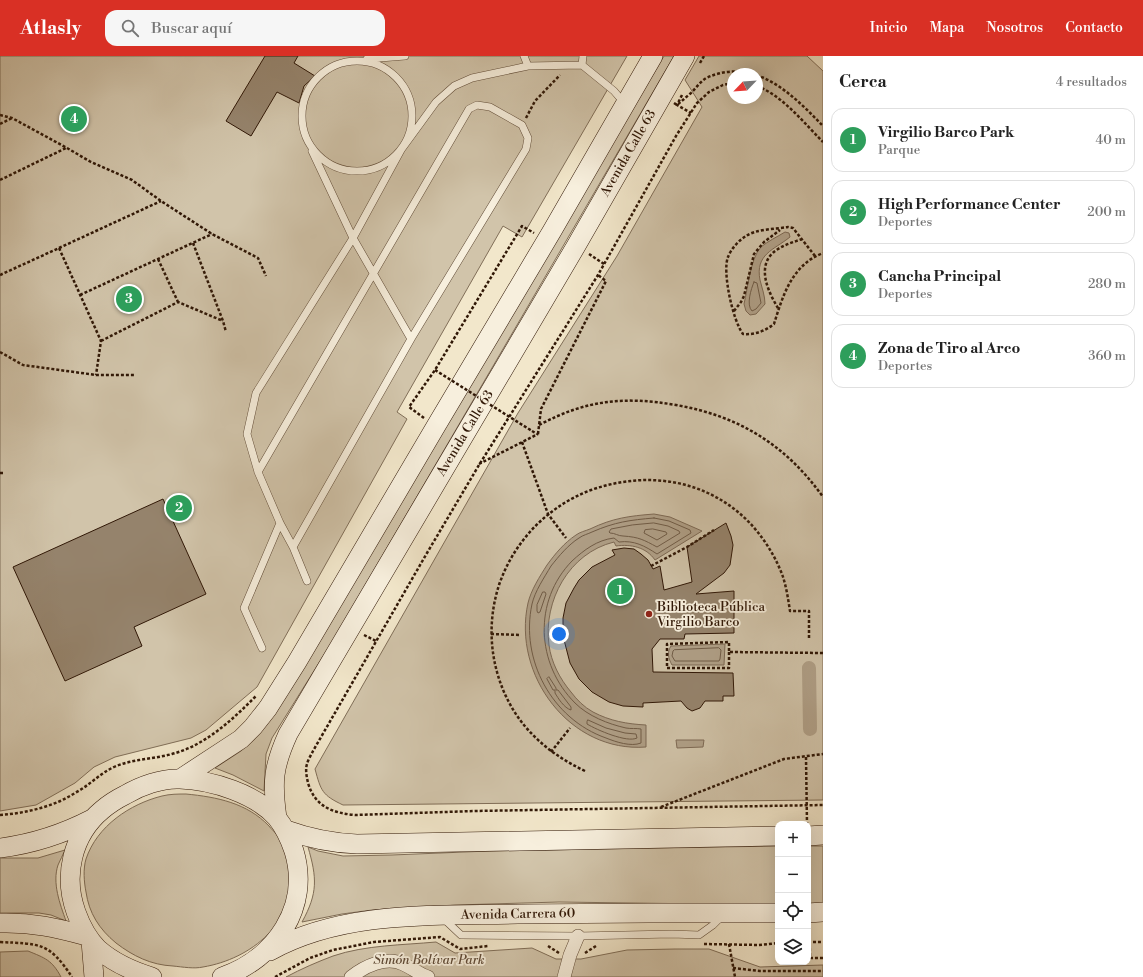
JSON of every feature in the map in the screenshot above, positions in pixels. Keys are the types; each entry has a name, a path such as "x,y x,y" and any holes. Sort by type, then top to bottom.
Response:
{"main road":[{"name":"Avenida Calle 63","path":"180,779 241,739 268,708 301,656 552,231 653,56"},
{"name":"Avenida Calle 63","path":"264,954 281,934 291,916 297,896 299,876 296,858 282,824 273,783 276,765 288,734 576,246 669,101 685,56"},
{"path":"152,977 116,963 98,949 89,938 80,922 72,900 69,880 71,862 77,842 92,819 102,809 130,792 160,782 180,779 203,782 236,791 250,797 266,807 282,824 307,838 337,844 775,836"},
{"path":"0,848 52,836 73,829 92,819"},
{"path":"811,836 823,835"},
{"path":"811,913 823,912"},
{"name":"Avenida Carrera 60","path":"264,954 298,937 326,929 366,921 400,917 588,913 775,913"},
{"path":"0,923 44,925 89,938"},
{"path":"89,938 94,977"},
{"path":"222,977 250,964 264,954"}],"street":[{"path":"564,977 570,955 578,936"},
{"path":"351,977 367,968 388,960 403,964 428,977"}],"lane":[{"path":"405,56 353,60 336,64 320,73 309,87 302,103 301,121 306,138 353,238 411,338"},
{"path":"524,56 528,66"},
{"path":"582,65 583,56"},
{"path":"307,581 258,472 247,434 256,393 353,238 410,134 413,116 410,98 401,81 388,69 371,61 353,60"},
{"path":"306,138 317,154 332,166 351,171 370,170 387,163 401,150 436,102 454,86 472,78 528,66 582,65 614,91 625,104"},
{"path":"258,472 374,275 468,109 477,105 490,107 522,125 528,138 526,149 411,338 292,547"},
{"path":"262,648 244,608 280,523"},
{"path":"441,916 461,935 699,935 713,925 724,913"}],"path":[{"path":"522,125 536,101 571,65"},
{"path":"669,101 713,74 727,69"},
{"path":"771,77 787,88 823,126"},
{"path":"727,84 709,92 697,103 691,112 598,275 479,464 313,750 306,764 307,779 310,790 317,801 326,808 340,814 355,815 475,811 823,805"},
{"path":"763,88 778,98 823,142"},
{"path":"669,101 691,112"},
{"path":"0,116 12,118 91,162 132,180 212,234 258,258 266,276"},
{"path":"0,124 12,118"},
{"path":"0,180 67,148"},
{"path":"0,275 161,201"},
{"path":"409,408 435,370 522,226 534,233"},
{"path":"815,256 793,228 788,227 754,232 747,235 736,246 728,257 726,271 733,311 739,328 743,334 762,332 774,324 778,309 795,274 807,261 823,253"},
{"path":"530,240 536,228"},
{"path":"733,311 744,296 754,254 764,242 781,228"},
{"path":"80,295 212,234"},
{"path":"778,309 768,290 765,279 768,259 778,249 802,239"},
{"path":"193,243 226,332"},
{"path":"58,248 100,341 96,375"},
{"path":"158,259 178,302 223,321"},
{"path":"538,434 542,409 606,281 598,275"},
{"path":"100,341 178,302"},
{"path":"0,352 23,365 96,375 134,375"},
{"path":"435,370 538,434"},
{"path":"443,383 447,376"},
{"path":"539,425 572,410 596,403 620,400 639,400 696,408 728,419 759,435 790,458 811,480 823,498"},
{"path":"418,424 426,410"},
{"path":"479,464 538,434"},
{"path":"522,442 548,514 566,538"},
{"path":"585,771 569,763 542,745 523,724 509,704 494,663 491,634 495,597 510,558 520,542 529,532 548,514 562,504 580,494 606,485 647,479 686,484 707,492 729,505 750,523 769,547 782,574 790,611 809,611 809,638"},
{"path":"651,566 687,547 714,530"},
{"path":"491,634 521,635"},
{"path":"677,639 678,643"},
{"path":"729,642 729,668 667,668 667,644 678,643 729,642"},
{"path":"729,652 823,653"},
{"path":"0,815 13,814 45,807 75,793 99,775 117,766 138,760 172,754 194,746 206,740 258,693"},
{"path":"551,752 570,728"},
{"path":"659,808 784,759 823,754"},
{"path":"806,756 807,821"},
{"path":"808,893 809,929"},
{"path":"275,977 310,958 327,952 374,942 440,937 460,948 490,946"},
{"path":"0,942 39,945 50,950 62,962 72,977"},
{"path":"542,942 560,954 570,955 585,953 596,945"},
{"path":"811,942 823,942"},
{"path":"698,944 759,945 775,943"},
{"path":"729,944 735,977"},
{"path":"811,958 823,958"},
{"path":"733,968 760,971 823,971"}],"green space":[{"path":"0,56 627,56 522,237 503,226 397,412 407,419 257,687 206,730 191,738 115,757 94,767 75,783 36,805 0,811"},
{"path":"664,56 674,56 332,642 272,738 266,754 264,791 233,775 215,768 241,751 251,742 422,464"},
{"path":"699,56 807,56 823,71 823,800 343,805 323,792 315,769 518,413 617,256 702,107 685,80"},
{"path":"186,794 231,802 260,818 269,826 282,843 289,869 290,888 286,906 278,921 267,935 254,946 238,956 221,963 196,968 150,962 136,956 116,943 100,926 92,914 87,900 84,880 85,863 91,847 98,836 116,818 150,800 168,795"},
{"path":"775,846 775,905 559,902 455,905 372,910 302,922 311,902 314,885 313,868 308,847 318,851 343,856 489,851"},
{"path":"811,846 823,846 823,904 811,904"},
{"path":"65,850 56,872 56,886 61,908 66,921 51,915 39,913 0,913 0,858 38,858"},
{"name":"Simón Bolívar Park","path":"436,942 455,953 532,948 556,959 581,959 627,950 709,949 760,967 823,965 823,977 286,977 303,968 345,952 384,946"},
{"path":"28,951 48,960 61,977 0,977 0,952"}],"water":[{"path":"785,232 789,233 790,237 772,249 763,258 760,264 760,280 765,304 756,314 750,315 746,311 744,304 754,259 761,247"},
{"path":"654,514 670,517 702,531 655,560 647,552 638,547 616,546 614,542 598,548 584,557 572,568 562,581 550,612 548,628 549,645 552,658 560,676 576,698 590,710 606,718 625,723 646,725 646,747 618,745 593,737 571,723 552,704 538,682 529,657 525,630 528,603 533,588 547,565 560,549 576,535 598,525 614,520"},
{"path":"725,644 724,665 672,665 669,657 671,646"},
{"path":"676,740 704,740 703,747 677,748"}],"building":[{"path":"265,56 298,56 294,63 315,76 304,86 299,103 277,92 251,136 226,121"},
{"path":"163,499 206,594 134,627 142,646 65,681 13,567"},
{"name":"Biblioteca Pública Virgilio Barco","path":"726,523 733,545 730,565 724,573 696,594 734,591 734,633 685,634 684,639 660,639 652,649 653,672 733,673 734,696 723,696 723,701 705,701 700,708 692,711 681,701 643,703 643,707 623,706 609,702 592,692 579,679 570,663 563,636 563,618 566,603 579,580 592,567 615,555 612,550 624,548 634,549 641,554 648,560 653,569 660,566 664,590 692,582 687,547"}],"waterway":[{"path":"809,668 810,729"}],"place":[{"name":"Zona de Tiro al Arco","path":"74,119"},
{"name":"Cancha Principal","path":"129,299"},
{"name":"High Performance Center","path":"179,508"},
{"name":"Virgilio Barco Park","path":"620,591"},
{"name":"Biblioteca Pública Virgilio Barco","path":"649,614"}]}
